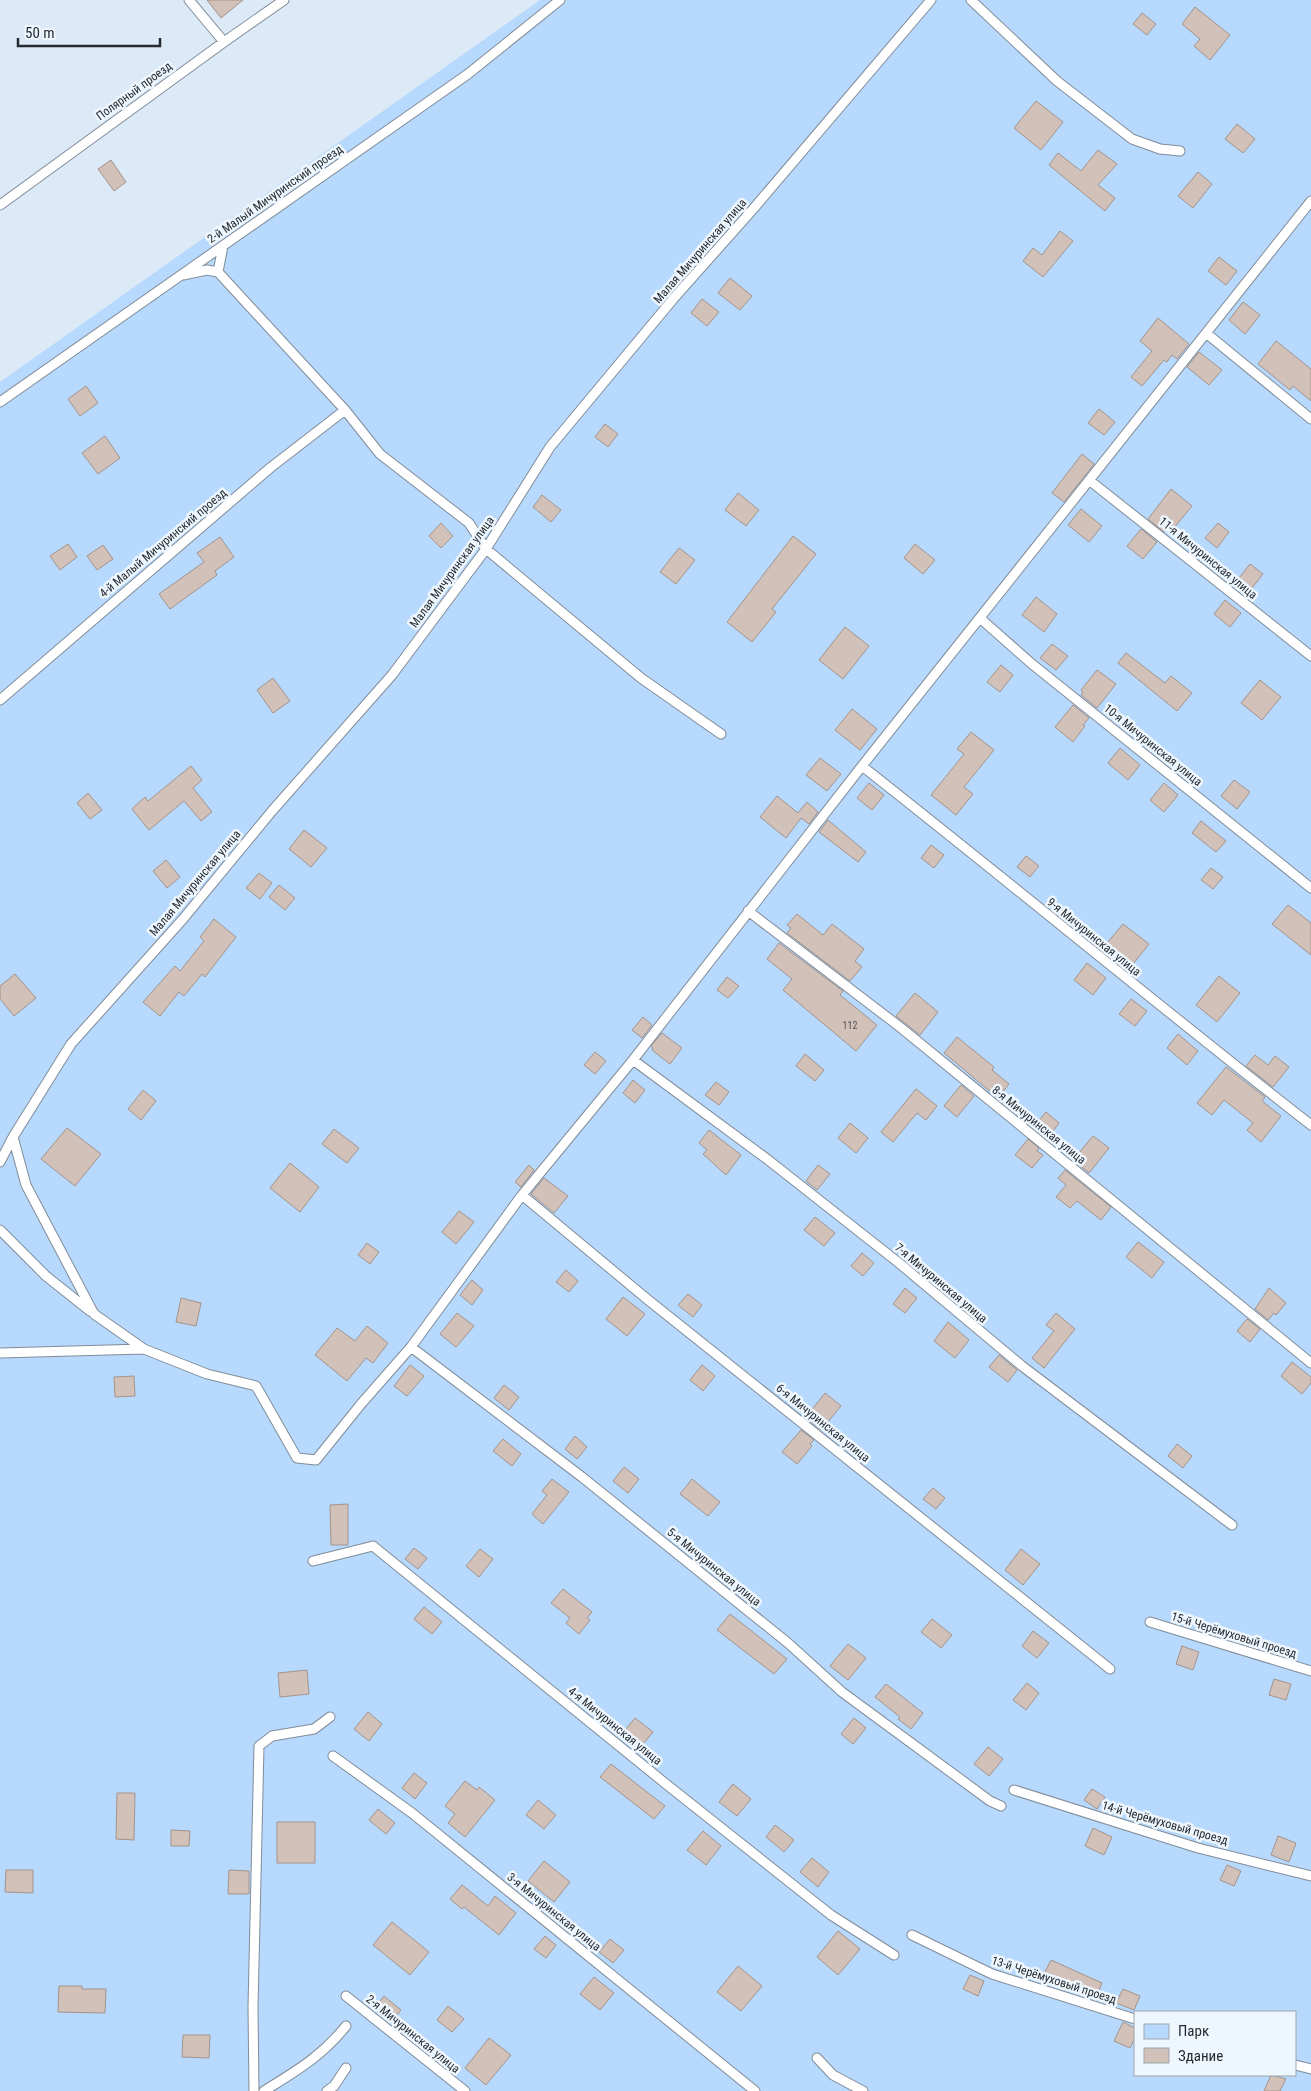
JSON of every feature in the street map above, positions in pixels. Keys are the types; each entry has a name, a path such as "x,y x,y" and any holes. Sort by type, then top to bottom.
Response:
{"lane":[{"path":"189,0 224,42"},
{"name":"Полярный проезд","path":"0,205 284,0"},
{"name":"2-й Малый Мичуринский проезд","path":"0,402 468,74 560,0"},
{"name":"Малая Мичуринская улица","path":"0,1162 13,1137 71,1044 183,919 272,811 392,675 486,549 550,446 674,298 760,201 931,0"},
{"path":"971,0 1057,81 1132,140 1160,149 1180,150"},
{"path":"0,1230 46,1276 94,1314 144,1349 207,1374 256,1386 297,1458 316,1460 361,1404 411,1347 522,1196 633,1060 862,766 981,619 1311,201"},
{"path":"218,272 223,246"},
{"path":"180,275 207,270 218,272 345,410 380,454 469,523 486,549 641,678 721,734"},
{"path":"1206,333 1311,419"},
{"name":"4-й Малый Мичуринский проезд","path":"0,700 270,468 345,410"},
{"name":"11-я Мичуринская улица","path":"1089,480 1311,656"},
{"name":"10-я Мичуринская улица","path":"981,619 1032,664 1311,888"},
{"name":"9-я Мичуринская улица","path":"862,766 984,862 1173,1017 1311,1125"},
{"name":"8-я Мичуринская улица","path":"748,911 900,1027 1311,1363"},
{"name":"7-я Мичуринская улица","path":"633,1060 767,1158 899,1263 1022,1366 1146,1462 1232,1525"},
{"path":"13,1137 26,1185 94,1314"},
{"name":"6-я Мичуринская улица","path":"522,1196 647,1299 1110,1669"},
{"name":"5-я Мичуринская улица","path":"411,1347 582,1477 788,1643 842,1692 990,1801 1001,1806"},
{"path":"0,1353 144,1349"},
{"name":"4-я Мичуринская улица","path":"313,1561 374,1546 666,1784 831,1915 894,1954"},
{"name":"15-й Черёмуховый проезд","path":"1150,1622 1311,1671"},
{"path":"254,2091 259,1746 272,1736 314,1729 330,1717"},
{"name":"3-я Мичуринская улица","path":"334,1756 412,1813 755,2091"},
{"name":"14-й Черёмуховый проезд","path":"1014,1790 1198,1848 1311,1876"},
{"name":"13-й Черёмуховый проезд","path":"912,1935 992,1974 1134,2019"},
{"name":"2-я Мичуринская улица","path":"346,1996 464,2091"},
{"path":"264,2091 305,2065 330,2046 346,2026"},
{"path":"817,2058 833,2075 862,2091"},
{"path":"1296,2065 1311,2069"},
{"path":"327,2091 334,2086 346,2068"}],"green space":[{"path":"540,0 1311,0 1311,2091 0,2091 0,382"}],"building":[{"path":"207,0 243,0 221,18"},
{"path":"1195,7 1230,35 1210,60 1194,46 1200,39 1182,24"},
{"path":"1142,13 1156,24 1147,35 1133,24"},
{"path":"1036,101 1063,122 1041,150 1014,128"},
{"path":"1237,124 1255,139 1243,153 1225,139"},
{"path":"1098,150 1117,164 1098,185 1115,198 1105,211 1049,165 1058,153 1081,171"},
{"path":"111,160 126,182 114,191 98,169"},
{"path":"1198,172 1212,184 1193,208 1178,196"},
{"path":"1060,231 1073,241 1043,277 1023,261 1033,248 1042,255"},
{"path":"1219,257 1237,271 1226,285 1208,271"},
{"path":"730,278 752,296 740,310 718,293"},
{"path":"702,299 719,312 707,326 691,313"},
{"path":"1243,302 1260,315 1245,334 1229,320"},
{"path":"1158,318 1189,344 1177,359 1172,355 1167,362 1164,360 1142,386 1131,377 1152,351 1140,341"},
{"path":"1276,341 1311,369 1311,401 1293,386 1290,390 1258,364"},
{"path":"1199,352 1222,370 1209,385 1187,367"},
{"path":"86,386 98,403 80,416 68,399"},
{"path":"1099,409 1115,422 1104,435 1088,423"},
{"path":"605,424 618,434 608,447 595,437"},
{"path":"105,436 120,458 98,474 82,453"},
{"path":"1082,454 1094,464 1064,502 1052,493"},
{"path":"1171,489 1192,506 1174,528 1170,525 1164,532 1148,519"},
{"path":"738,493 759,510 746,526 725,510"},
{"path":"542,495 561,510 551,522 533,507"},
{"path":"1081,509 1102,526 1089,542 1068,525"},
{"path":"441,523 453,536 441,548 429,536"},
{"path":"1218,523 1229,532 1217,548 1205,538"},
{"path":"1141,529 1157,542 1143,559 1127,546"},
{"path":"793,536 816,554 772,609 776,612 752,642 727,622"},
{"path":"220,537 234,557 215,571 217,575 170,609 159,594 204,562 197,553"},
{"path":"68,544 77,557 60,570 50,556"},
{"path":"915,544 935,560 923,574 904,558"},
{"path":"103,545 113,559 97,570 87,556"},
{"path":"679,548 695,560 676,584 660,572"},
{"path":"1250,564 1263,574 1252,588 1239,578"},
{"path":"1036,597 1057,614 1044,632 1022,615"},
{"path":"1225,600 1241,613 1230,627 1214,614"},
{"path":"845,627 869,646 843,679 819,660"},
{"path":"1052,644 1068,656 1056,670 1040,658"},
{"path":"1126,653 1165,683 1171,676 1192,693 1177,711 1118,663"},
{"path":"1001,665 1013,675 1000,692 987,682"},
{"path":"1097,670 1116,684 1097,708 1081,695 1083,692 1081,690"},
{"path":"273,678 290,701 273,713 257,690"},
{"path":"1260,680 1281,697 1262,720 1241,703"},
{"path":"1073,705 1089,718 1073,742 1055,727"},
{"path":"852,709 877,729 860,750 835,730"},
{"path":"971,732 994,750 964,787 973,794 956,815 931,795 964,754 957,749"},
{"path":"1120,748 1140,765 1128,780 1108,763"},
{"path":"820,758 841,774 827,791 806,775"},
{"path":"191,766 202,780 193,788 212,812 201,821 184,801 149,830 132,809 145,797 148,801"},
{"path":"1234,780 1250,792 1237,809 1221,796"},
{"path":"869,783 884,795 872,810 857,798"},
{"path":"1164,783 1178,795 1164,812 1150,800"},
{"path":"88,793 102,810 90,819 77,803"},
{"path":"777,796 798,813 807,802 818,812 809,824 801,818 786,838 760,817"},
{"path":"828,820 866,852 858,862 819,832"},
{"path":"1201,821 1226,841 1216,852 1192,833"},
{"path":"304,830 327,848 311,867 289,849"},
{"path":"931,845 944,855 934,868 921,858"},
{"path":"1026,856 1039,866 1030,877 1017,867"},
{"path":"166,860 180,877 167,888 153,871"},
{"path":"1211,868 1223,877 1213,889 1201,880"},
{"path":"259,873 272,883 260,899 246,888"},
{"path":"279,885 295,898 285,910 269,897"},
{"path":"1288,905 1311,923 1311,955 1272,924"},
{"path":"797,914 823,935 832,924 864,949 855,961 862,967 850,981 787,933 791,928 787,925"},
{"path":"214,919 236,937 205,977 202,974 184,996 179,992 160,1016 143,1002 175,966 180,971 204,941 200,937"},
{"path":"1123,924 1149,944 1133,964 1107,943"},
{"path":"779,943 843,991 840,995 877,1025 856,1051 783,990 792,979 767,959"},
{"path":"1087,963 1106,978 1093,995 1074,980"},
{"path":"15,974 36,998 14,1016 0,999 0,986"},
{"path":"1219,976 1240,993 1217,1022 1196,1005"},
{"path":"727,977 739,986 728,998 717,990"},
{"path":"915,993 938,1012 920,1035 896,1016"},
{"path":"1131,999 1147,1011 1135,1026 1119,1014"},
{"path":"643,1017 652,1025 642,1038 632,1030"},
{"path":"662,1033 682,1048 670,1064 652,1050 651,1046"},
{"path":"1178,1034 1198,1051 1187,1065 1167,1048"},
{"path":"957,1037 994,1067 992,1070 1009,1084 998,1098 944,1053"},
{"path":"595,1052 606,1061 595,1074 584,1065"},
{"path":"805,1054 824,1070 815,1081 796,1066"},
{"path":"1255,1055 1268,1065 1275,1056 1289,1067 1273,1087 1246,1066"},
{"path":"1226,1067 1265,1097 1262,1101 1281,1116 1261,1142 1247,1130 1253,1123 1224,1100 1212,1115 1197,1103"},
{"path":"633,1080 645,1090 635,1103 623,1093"},
{"path":"716,1082 729,1092 719,1105 705,1095"},
{"path":"961,1085 974,1096 957,1117 944,1106"},
{"path":"916,1089 937,1106 926,1120 917,1113 893,1142 881,1132"},
{"path":"143,1090 156,1101 141,1120 128,1109"},
{"path":"1046,1112 1059,1123 1047,1139 1034,1126"},
{"path":"850,1123 868,1138 856,1153 838,1138"},
{"path":"67,1128 101,1154 75,1186 41,1159"},
{"path":"334,1129 359,1148 347,1163 322,1144"},
{"path":"709,1130 741,1155 726,1175 703,1154 707,1150 699,1143"},
{"path":"1093,1136 1109,1148 1089,1173 1073,1160"},
{"path":"1028,1139 1039,1148 1037,1151 1043,1155 1032,1168 1015,1155"},
{"path":"290,1163 319,1187 300,1212 270,1188"},
{"path":"529,1165 534,1170 521,1187 515,1182"},
{"path":"818,1165 830,1174 817,1190 806,1181"},
{"path":"1065,1170 1111,1207 1101,1220 1077,1201 1070,1208 1056,1197 1066,1185 1058,1178"},
{"path":"544,1178 568,1196 554,1213 531,1194"},
{"path":"459,1211 474,1222 456,1244 442,1232"},
{"path":"815,1217 835,1233 824,1246 804,1230"},
{"path":"1138,1242 1164,1262 1152,1278 1126,1257"},
{"path":"367,1243 379,1252 370,1264 358,1255"},
{"path":"862,1253 874,1263 863,1276 851,1266"},
{"path":"566,1270 578,1281 569,1292 556,1282"},
{"path":"472,1280 483,1290 472,1305 460,1295"},
{"path":"905,1288 917,1298 905,1313 893,1304"},
{"path":"1269,1288 1286,1303 1276,1315 1274,1313 1268,1320 1255,1309"},
{"path":"688,1294 702,1305 693,1317 678,1305"},
{"path":"623,1297 645,1314 627,1336 606,1319"},
{"path":"181,1298 201,1303 196,1326 176,1322"},
{"path":"457,1313 474,1326 456,1347 440,1334"},
{"path":"1056,1313 1075,1329 1044,1368 1032,1358 1054,1331 1046,1325"},
{"path":"1247,1319 1260,1329 1250,1342 1237,1331"},
{"path":"948,1322 969,1340 955,1358 934,1341"},
{"path":"367,1326 388,1343 373,1363 366,1358 347,1381 315,1355 337,1328 355,1341"},
{"path":"999,1355 1017,1370 1008,1382 989,1367"},
{"path":"1292,1362 1311,1377 1311,1383 1302,1394 1281,1376"},
{"path":"410,1365 424,1376 407,1396 394,1386"},
{"path":"702,1365 715,1376 703,1391 690,1380"},
{"path":"134,1376 135,1396 115,1397 114,1377"},
{"path":"504,1385 519,1397 509,1410 494,1398"},
{"path":"825,1393 841,1406 821,1430 809,1420 814,1413 811,1411"},
{"path":"801,1430 814,1440 810,1444 812,1446 797,1464 782,1452"},
{"path":"575,1436 587,1447 577,1459 565,1449"},
{"path":"503,1439 521,1454 512,1466 493,1451"},
{"path":"1177,1444 1192,1456 1183,1468 1168,1456"},
{"path":"624,1467 639,1479 628,1493 613,1481"},
{"path":"552,1479 569,1492 543,1524 532,1514 547,1495 542,1491"},
{"path":"692,1479 720,1502 708,1516 680,1494"},
{"path":"933,1488 945,1498 936,1509 923,1499"},
{"path":"348,1504 348,1545 331,1545 330,1505"},
{"path":"414,1548 427,1558 418,1569 405,1559"},
{"path":"480,1549 493,1559 479,1577 466,1566"},
{"path":"1021,1549 1040,1564 1023,1585 1005,1570"},
{"path":"563,1589 592,1612 587,1618 590,1620 579,1634 566,1623 570,1618 551,1603"},
{"path":"424,1607 442,1622 432,1634 414,1619"},
{"path":"730,1614 787,1659 774,1674 717,1630"},
{"path":"932,1619 952,1635 941,1648 921,1632"},
{"path":"1033,1631 1049,1643 1037,1658 1022,1646"},
{"path":"848,1644 866,1658 848,1680 830,1666"},
{"path":"1182,1646 1199,1652 1193,1670 1176,1664"},
{"path":"307,1670 309,1694 280,1697 278,1673"},
{"path":"1274,1679 1291,1684 1286,1700 1269,1695"},
{"path":"1027,1683 1039,1693 1026,1710 1013,1700"},
{"path":"886,1684 923,1713 911,1729 898,1719 900,1717 875,1697"},
{"path":"368,1712 382,1724 369,1741 354,1729"},
{"path":"635,1718 653,1732 643,1744 625,1730"},
{"path":"854,1718 866,1728 853,1744 841,1734"},
{"path":"988,1747 1003,1759 989,1776 974,1764"},
{"path":"611,1764 665,1806 654,1819 600,1777"},
{"path":"414,1773 427,1783 415,1799 402,1788"},
{"path":"465,1781 477,1790 479,1787 495,1800 465,1837 448,1823 455,1814 445,1806"},
{"path":"733,1784 751,1799 737,1816 719,1802"},
{"path":"1092,1789 1105,1797 1097,1809 1084,1800"},
{"path":"117,1793 135,1793 134,1840 116,1839"},
{"path":"538,1800 556,1815 544,1829 526,1815"},
{"path":"378,1809 395,1823 386,1834 369,1820"},
{"path":"277,1822 315,1822 315,1863 277,1863"},
{"path":"775,1825 794,1840 784,1852 766,1837"},
{"path":"1093,1828 1112,1837 1104,1855 1085,1846"},
{"path":"171,1830 190,1831 189,1846 171,1846"},
{"path":"703,1831 721,1846 706,1865 687,1850"},
{"path":"1278,1836 1296,1843 1289,1862 1271,1855"},
{"path":"812,1858 829,1872 818,1887 800,1872"},
{"path":"544,1861 570,1882 554,1902 528,1881"},
{"path":"1227,1865 1241,1871 1234,1886 1220,1880"},
{"path":"6,1870 33,1870 33,1893 5,1892"},
{"path":"229,1870 249,1871 249,1894 228,1894"},
{"path":"462,1885 488,1906 495,1896 516,1913 499,1935 464,1907 462,1909 450,1899"},
{"path":"392,1922 429,1952 410,1975 373,1945"},
{"path":"838,1931 860,1949 838,1975 817,1957"},
{"path":"545,1936 556,1945 546,1958 534,1949"},
{"path":"610,1939 624,1950 613,1963 599,1952"},
{"path":"1051,1960 1102,1983 1096,1997 1044,1974"},
{"path":"738,1966 762,1986 741,2011 717,1992"},
{"path":"970,1975 984,1981 978,1996 963,1989"},
{"path":"594,1977 614,1993 600,2010 580,1994"},
{"path":"59,1986 82,1986 82,1989 106,1989 105,2013 58,2012"},
{"path":"1123,1989 1140,1996 1134,2010 1116,2003"},
{"path":"384,1996 401,2010 391,2023 374,2009"},
{"path":"448,2006 464,2019 452,2032 437,2020"},
{"path":"1123,2022 1134,2028 1134,2040 1130,2048 1114,2041"},
{"path":"183,2035 210,2035 209,2058 182,2057"},
{"path":"489,2038 511,2055 486,2085 465,2068"},
{"path":"1271,2076 1286,2079 1280,2091 1264,2091"}]}
